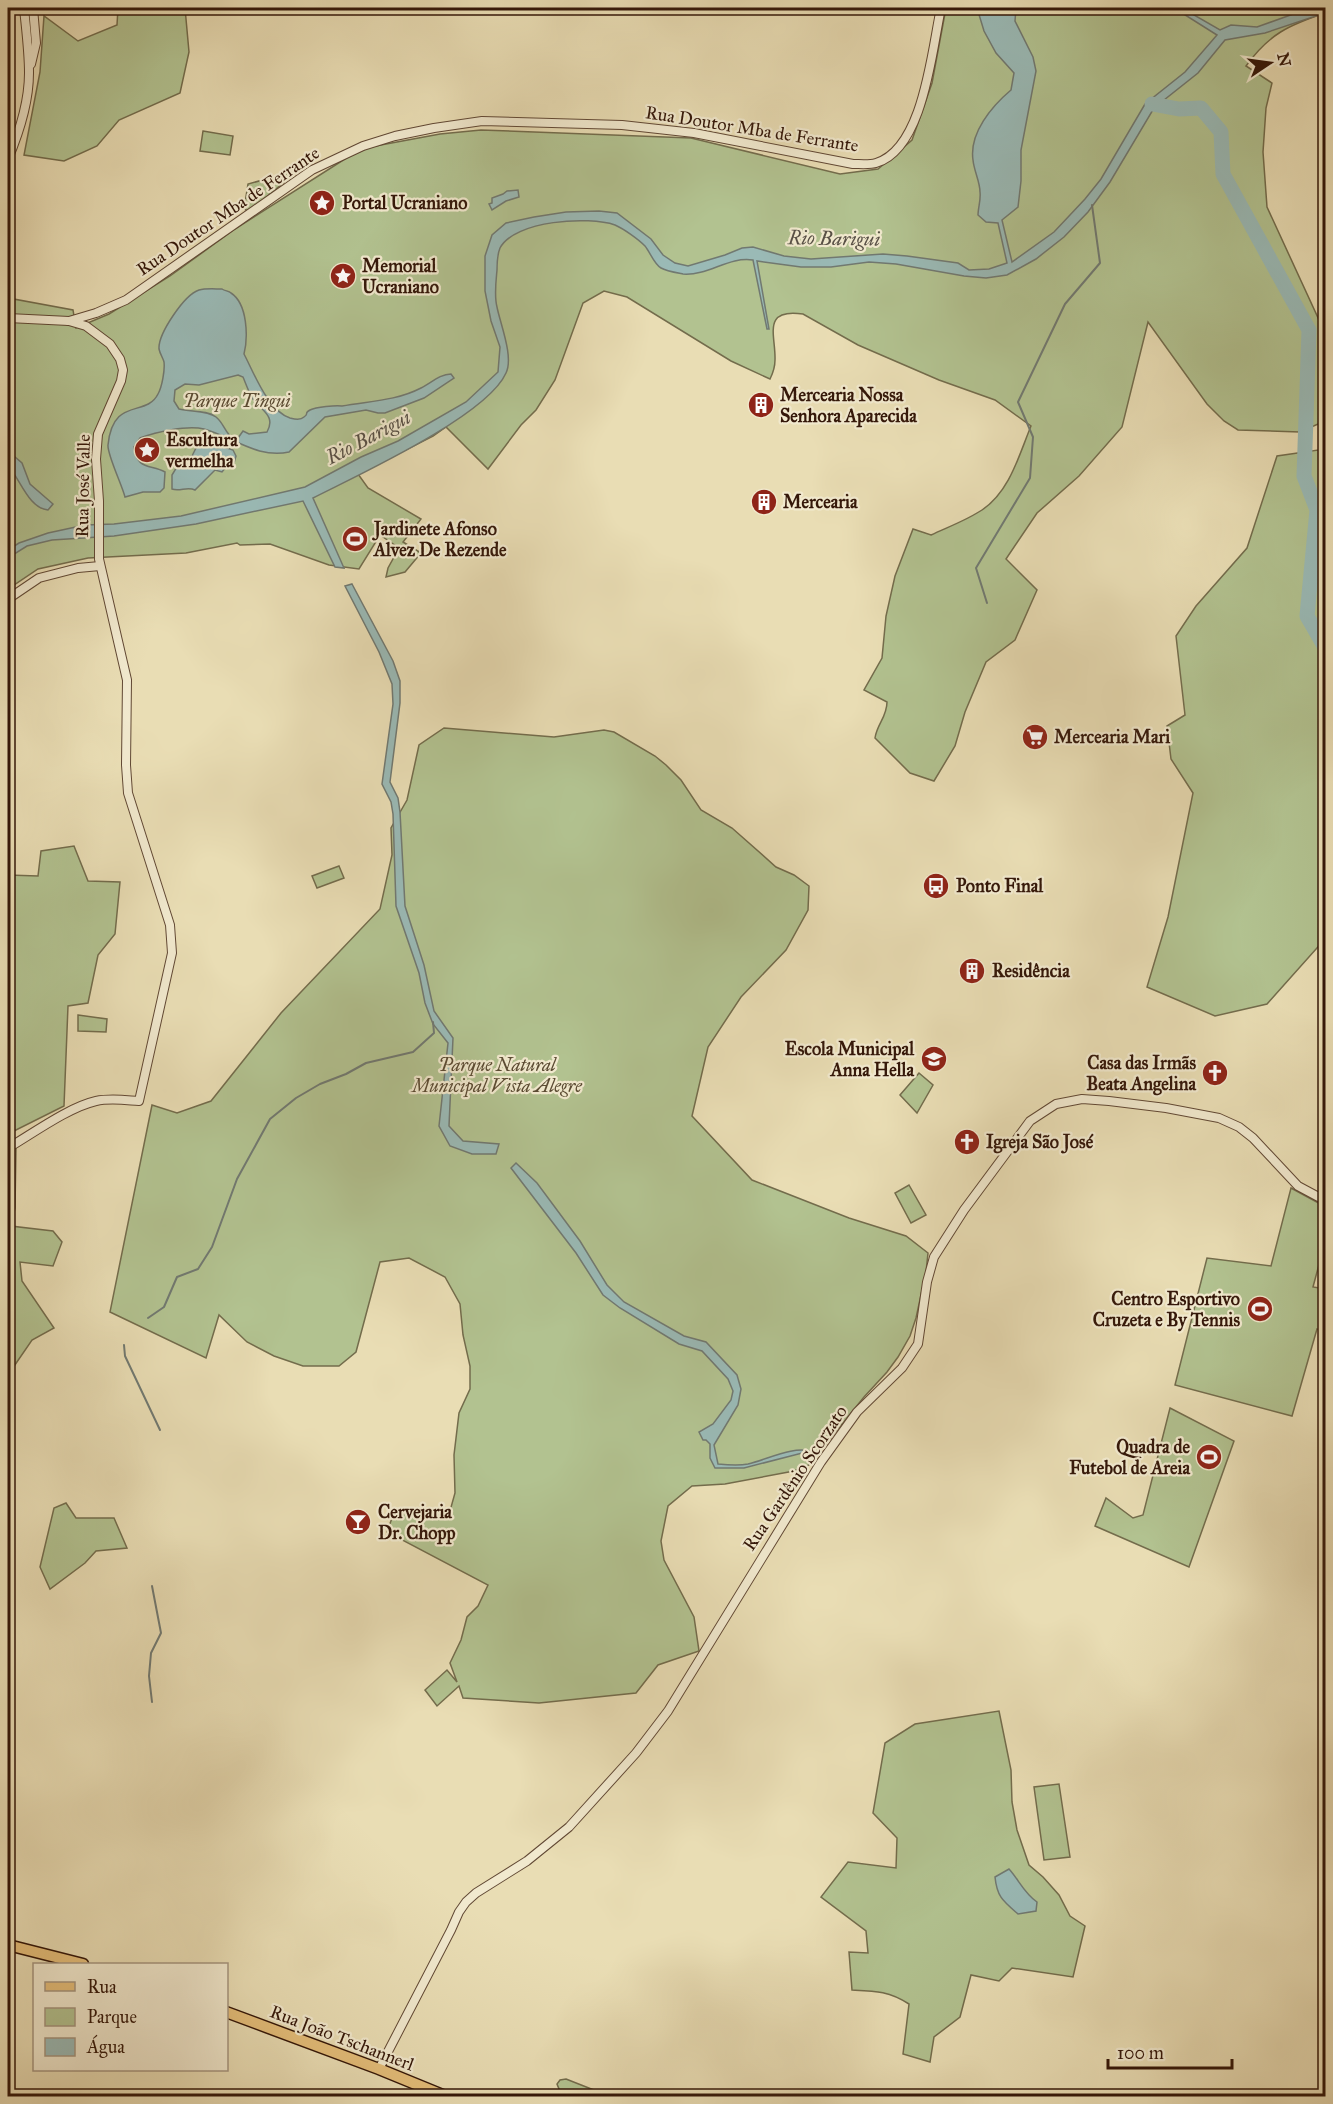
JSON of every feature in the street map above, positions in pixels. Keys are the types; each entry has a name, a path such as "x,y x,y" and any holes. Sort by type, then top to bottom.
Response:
{"main road":[{"path":"8,1945 75,1963"},
{"name":"Rua João Tschannerl","path":"228,2013 379,2068 445,2097"}],"street":[{"path":"8,159 26,105 29,70 24,8"},
{"path":"29,70 36,43 33,8"},
{"name":"Rua Doutor Mba de Ferrante","path":"69,321 126,300 312,170 363,146 395,136 482,121 622,125 694,133 854,164 877,163 891,154 905,140 915,119 928,76 942,8"},
{"path":"86,326 86,318 90,315"},
{"name":"Rua José Valle","path":"8,318 69,321 86,326 115,350 123,370 121,381 98,434 96,459 100,566 127,680 126,765 129,793 170,925 172,953 138,1101 94,1101 8,1148"},
{"path":"8,599 39,578 78,568 100,566"},
{"name":"Rua Gardênio Scorzato","path":"379,2068 466,1902 476,1893 527,1862 569,1827 636,1753 668,1711 821,1462 857,1412 902,1368 914,1351 918,1344 927,1282 934,1257 964,1210 1030,1121 1056,1104 1082,1099 1166,1108 1219,1118 1239,1127 1253,1138 1298,1186 1326,1201"}],"green space":[{"path":"118,8 185,8 189,52 180,93 119,120 97,146 64,161 24,155 40,72 44,16 78,41 117,25"},
{"name":"Parque Tingui","path":"946,8 1325,8 1325,13 1290,27 1272,38 1246,66 1272,83 1266,108 1263,152 1267,207 1325,333 1325,421 1300,432 1238,430 1224,421 1207,404 1148,322 1122,427 1079,476 1037,513 1006,559 1037,590 1015,640 986,662 965,712 955,746 934,781 910,773 875,738 887,702 864,690 882,658 886,616 895,576 913,529 931,535 970,517 992,502 1007,483 1031,426 995,400 939,380 858,345 803,314 781,315 776,320 773,333 775,363 770,379 731,361 627,297 604,291 583,303 555,380 536,410 521,425 488,469 446,427 433,436 358,474 368,488 421,519 403,542 421,553 405,572 386,577 388,568 399,548 380,535 359,569 329,565 270,544 240,545 237,543 186,553 88,558 38,569 8,589 8,298 73,310 76,328 109,314 170,276 235,229 348,157 370,147 440,134 481,130 691,138 840,174 878,169 912,140 932,83"},
{"path":"203,131 233,136 230,155 200,151"},
{"path":"299,170 252,209 248,211 244,209 248,184"},
{"path":"1325,449 1325,939 1267,1004 1215,1016 1147,987 1168,917 1193,793 1171,759 1167,726 1185,715 1176,636 1196,606 1247,548 1277,456"},
{"name":"Parque Natural Municipal Vista Alegre","path":"444,728 554,737 604,730 614,732 666,765 681,780 701,810 732,828 776,867 794,875 809,886 808,910 786,950 741,997 708,1047 692,1116 752,1180 849,1218 906,1236 928,1253 926,1272 910,1336 887,1372 809,1465 794,1471 725,1484 692,1486 668,1506 661,1541 664,1560 694,1617 699,1651 658,1665 636,1693 539,1703 463,1698 459,1686 437,1706 425,1690 447,1670 457,1682 450,1663 461,1640 467,1617 478,1606 488,1585 387,1532 392,1518 406,1512 427,1509 450,1511 455,1493 454,1455 459,1413 470,1389 470,1366 463,1335 460,1304 445,1277 409,1258 380,1262 356,1352 339,1366 303,1366 274,1356 247,1342 219,1315 206,1358 110,1312 152,1105 177,1113 211,1101 281,1013 380,909 392,855 391,828 407,800 419,745"},
{"path":"74,846 88,881 120,882 115,934 98,955 88,1003 68,1006 64,1106 8,1134 8,875 38,876 41,851"},
{"path":"339,866 344,878 317,888 312,876"},
{"path":"78,1015 107,1019 106,1032 78,1031"},
{"path":"919,1073 933,1085 917,1113 900,1095"},
{"path":"16,1147 15,1208 11,1226 53,1231 62,1242 53,1266 20,1262 22,1281 54,1328 32,1340 8,1375 8,1153"},
{"path":"909,1185 926,1215 911,1223 895,1193"},
{"name":"Centro Esportivo Cruzeta e By Tennis","path":"1291,1188 1326,1207 1325,1242 1313,1287 1325,1289 1325,1332 1317,1329 1292,1416 1175,1385 1207,1258 1271,1266"},
{"path":"1170,1408 1234,1441 1189,1567 1095,1526 1106,1498 1133,1518 1143,1515"},
{"path":"66,1503 76,1518 114,1518 127,1548 96,1551 85,1563 50,1589 40,1567 54,1508"},
{"path":"999,1711 1011,1770 1012,1802 1017,1830 1029,1865 1059,1895 1070,1916 1085,1926 1073,1977 1012,1968 999,1981 971,1975 960,2017 934,2037 930,2062 903,2054 909,2004 888,1994 852,1990 849,1952 868,1953 866,1931 821,1897 848,1862 896,1868 897,1838 873,1813 885,1743 915,1724"},
{"path":"1059,1784 1070,1857 1044,1860 1034,1787"},
{"path":"566,2079 599,2092 594,2096 562,2096 557,2084 560,2080"}],"water":[{"path":"977,8 1016,8 1015,21 1033,57 1036,71 1021,150 1018,207 1002,220 1012,262 1054,232 1085,199 1101,179 1145,104 1185,72 1217,35 1174,8 1182,8 1220,30 1231,25 1257,27 1310,8 1325,8 1325,13 1265,33 1225,40 1198,73 1154,108 1110,182 1088,212 1064,237 1036,259 1007,275 986,278 964,276 896,264 869,262 831,267 801,267 757,261 769,329 767,329 753,260 735,261 701,272 683,274 661,268 642,243 615,225 603,222 571,221 536,226 521,231 508,239 500,248 498,256 496,298 506,340 508,366 494,390 474,407 419,443 313,498 344,568 335,567 303,501 196,524 114,536 52,540 27,546 8,558 8,550 19,543 48,533 85,525 181,516 305,487 361,457 398,441 466,402 498,372 500,347 491,321 485,291 485,256 492,235 506,223 566,212 617,213 651,239 663,255 675,263 688,266 742,248 753,247 784,256 811,259 883,254 907,256 958,263 969,270 989,269 1007,263 998,223 986,222 978,215 980,188 973,150 983,121 1011,90 1014,73 996,53 984,31"},
{"path":"518,190 519,197 506,201 492,210 489,204 492,203 492,198 507,191"},
{"path":"222,289 230,292 241,305 246,331 244,354 257,381 275,408 290,418 301,419 308,411 317,408 402,396 447,374 451,374 454,378 424,398 385,413 366,410 325,417 289,452 256,450 197,428 172,430 140,438 134,447 138,460 145,466 165,472 164,488 160,492 143,492 125,497 108,449 111,430 116,420 123,414 153,401 158,394 164,374 164,360 159,349 160,342 167,325 179,307 199,290","holes":["238,375 243,377 253,399 269,418 267,432 249,434 243,431 238,438 234,439 216,417 204,412 179,409 174,401 175,390 185,384 199,385"]},
{"path":"208,441 217,448 224,447 233,450 236,456 234,463 222,472 215,470 195,490 172,489 172,475 181,460 192,456 198,444"},
{"path":"8,451 22,463 30,484 53,504 48,510 35,504 25,492 8,466"},
{"path":"352,584 393,661 400,681 400,703 390,782 398,798 400,812 405,906 424,965 434,1011 453,1038 449,1126 463,1141 499,1144 496,1154 472,1154 450,1146 439,1126 448,1043 433,1024 425,1003 419,973 396,906 393,814 391,802 382,784 393,704 392,684 379,652 345,586"},
{"path":"516,1163 537,1183 580,1241 607,1285 624,1302 684,1336 706,1342 737,1375 741,1389 738,1405 714,1445 718,1464 748,1464 798,1450 814,1452 811,1456 806,1452 744,1468 715,1468 710,1458 710,1444 703,1440 699,1432 713,1424 731,1400 733,1391 728,1379 702,1351 679,1344 603,1295 576,1253 511,1168"},
{"path":"1009,1869 1025,1891 1037,1902 1036,1911 1018,1914 1002,1898 997,1889 995,1877"}],"waterway":[{"path":"1152,104 1179,109 1201,108 1221,132 1223,174 1309,330 1304,476 1317,510 1307,616 1326,649"},
{"path":"987,603 976,568 1030,478 1033,437 1018,402 1065,304 1100,263 1092,205"},
{"path":"148,1318 164,1307 177,1277 198,1269 212,1247 237,1179 270,1119 296,1098 320,1084 366,1063 413,1052 434,1033 433,1022"},
{"path":"124,1345 125,1356 160,1430"},
{"path":"152,1586 161,1633 151,1653 149,1676 152,1702"}],"place":[{"name":"Portal Ucraniano","path":"322,203"},
{"name":"Memorial Ucraniano","path":"343,276"},
{"name":"Mercearia Nossa Senhora Aparecida","path":"761,405"},
{"name":"Escultura vermelha","path":"147,450"},
{"name":"Mercearia","path":"764,502"},
{"name":"Jardinete Afonso Alvez De Rezende","path":"355,539"},
{"name":"Mercearia Mari","path":"1035,737"},
{"name":"Ponto Final","path":"936,886"},
{"name":"Residência","path":"972,971"},
{"name":"Escola Municipal Anna Hella","path":"934,1059"},
{"name":"Casa das Irmãs Beata Angelina","path":"1215,1073"},
{"name":"Igreja São José","path":"967,1142"},
{"name":"Centro Esportivo Cruzeta e By Tennis","path":"1260,1309"},
{"name":"Quadra de Futebol de Areia","path":"1209,1457"},
{"name":"Cervejaria Dr. Chopp","path":"358,1522"}],"water label":[{"name":"Rio Barigui","path":"834,238"},
{"name":"Rio Barigui","path":"368,437"}]}
